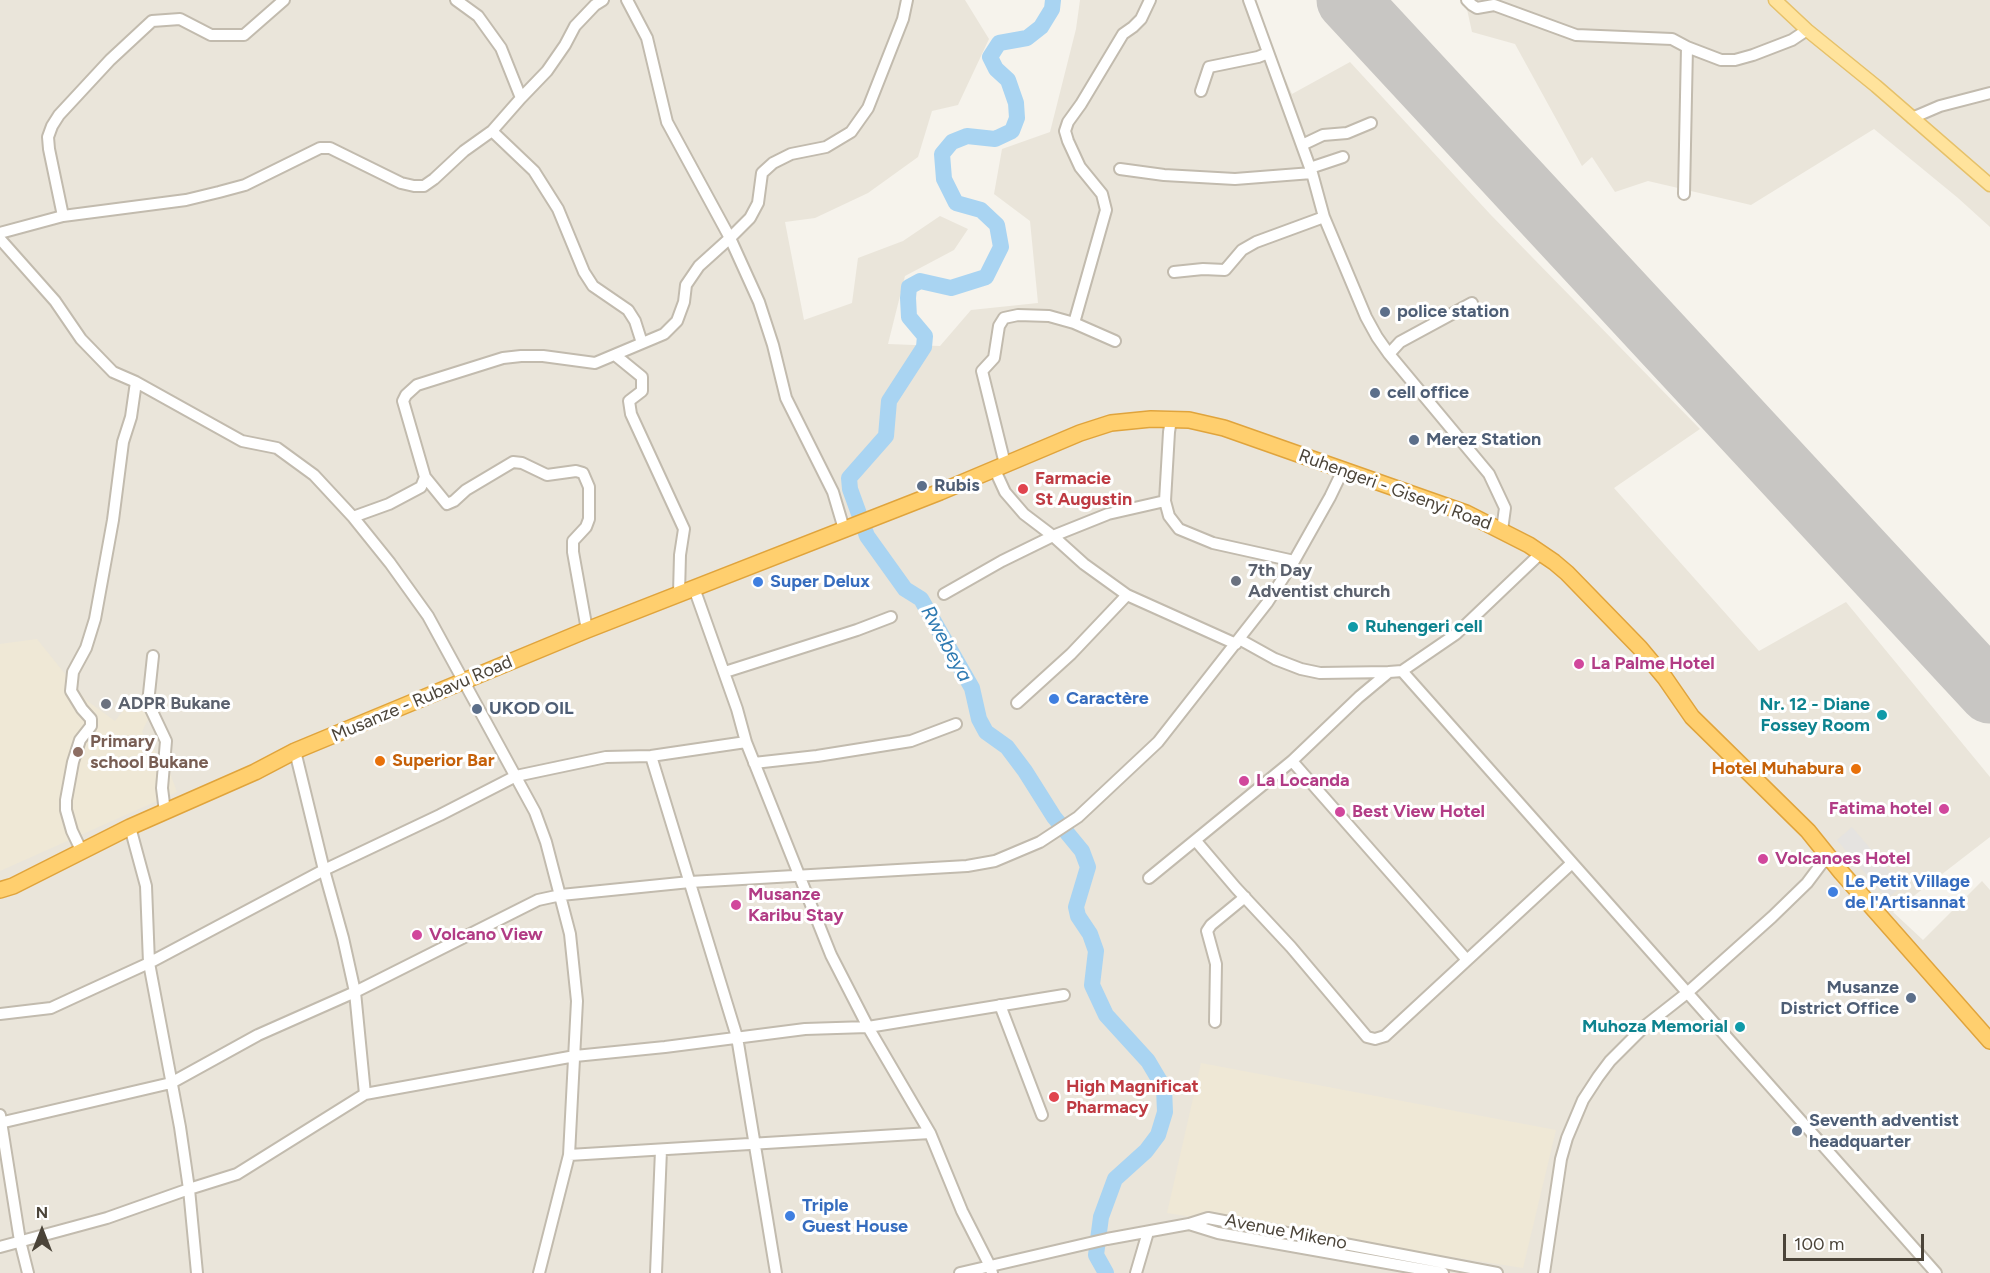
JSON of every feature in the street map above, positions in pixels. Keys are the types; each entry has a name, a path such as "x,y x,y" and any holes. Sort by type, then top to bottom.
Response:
{"highway":[{"name":"Ruhengeri - Gisenyi Road","path":"848,527 940,492 1080,433 1112,423 1151,419 1188,420 1224,429 1466,513 1502,530 1541,553 1567,573 1640,648 1665,678 1692,717 1785,807 1990,1041"},
{"name":"Musanze - Rubavu Road","path":"0,890 13,886 130,827 296,752 587,630 848,527"}],"main road":[{"path":"1775,0 1807,30 1876,86 1990,185"}],"street":[{"path":"63,216 48,137 59,115 110,60 152,21 180,19 211,34 244,34 284,0"},
{"path":"456,0 478,16 501,48 521,98"},
{"path":"0,233 63,216 186,200 219,192 245,185 320,148 330,148 401,183 424,186 464,151 492,131 547,71 575,26 603,0"},
{"path":"627,0 647,38 667,122 730,238 759,302 773,345 786,398 848,527"},
{"path":"587,630 573,552 573,541 589,519 589,487 583,473 576,471 547,475 522,463 513,462 447,504 425,477 403,401 406,395 417,385 503,358 543,356 595,363 664,334 677,321 684,302 686,285 699,266 750,218 758,203 762,173 773,162 791,154 826,147 851,132 868,108 903,18 907,0"},
{"path":"1074,322 1106,210 1102,194 1080,167 1065,130 1123,34 1141,19 1150,0"},
{"path":"1249,0 1311,170 1324,217 1366,317 1389,354 1489,474 1505,508 1502,530"},
{"path":"1467,0 1477,8 1496,2 1576,35 1672,39 1721,60 1753,56 1792,40 1807,30"},
{"path":"1684,194 1687,47"},
{"path":"1201,91 1209,67 1268,53"},
{"path":"1912,118 1940,106 1990,93"},
{"path":"1302,145 1323,135 1347,133 1371,123"},
{"path":"492,131 534,171 558,209 592,286 628,310 635,321 642,343"},
{"path":"1120,169 1156,174 1235,179 1311,170 1343,157"},
{"path":"1174,272 1203,269 1225,270 1242,250 1256,242 1324,217"},
{"path":"0,239 56,301 81,339 113,372 136,382 242,441 277,448 314,475 353,517 428,616 535,812 546,842 570,934 577,1001 569,1155 539,1273"},
{"path":"1389,354 1400,342 1472,303"},
{"path":"1115,341 1074,322 1049,316 1018,315 1004,318 999,326 994,358 982,372 1005,492 1024,514 1084,564 1127,595 1301,669 1320,673 1389,672 1402,670 1456,634 1541,553"},
{"path":"615,355 642,377 642,391 629,400 631,414 684,529 680,555 679,593"},
{"path":"82,852 72,831 66,810 66,800 73,762 81,740 91,726 91,719 71,691 73,672 86,648 96,619 113,520 123,442 131,417 136,382"},
{"path":"1171,420 1168,432 1165,501 1168,516 1179,529 1213,543 1294,561"},
{"path":"28,1273 20,1241 0,1120 171,1083 258,1035 355,992 538,900 561,895 690,882 967,866 995,861 1040,842 1078,817 1158,742 1267,603 1294,561 1342,470"},
{"path":"353,517 389,504 421,487 425,477"},
{"path":"944,594 1002,561 1053,536 1108,514 1165,501"},
{"path":"694,588 725,672 746,742 831,956 868,1027 930,1133 962,1211 991,1269"},
{"path":"1017,704 1071,654 1127,595"},
{"path":"725,672 891,617"},
{"path":"153,656 148,703 166,741 162,788 165,812"},
{"path":"1402,670 1936,1273"},
{"path":"1149,878 1292,761 1359,697 1389,672"},
{"path":"754,763 817,756 911,741 956,724"},
{"path":"0,1014 51,1008 149,963 324,870 440,816 516,776 606,757 651,756 746,742"},
{"path":"296,752 355,992 365,1094"},
{"path":"651,756 737,1037 776,1273"},
{"path":"1292,761 1467,960"},
{"path":"130,827 146,886 149,963 180,1127 197,1273"},
{"path":"1196,841 1367,1037 1375,1039 1385,1036 1572,864"},
{"path":"1544,1273 1561,1159 1583,1100 1610,1061 1645,1026 1687,993 1800,890 1828,855"},
{"path":"1215,1022 1216,964 1207,931 1211,925 1245,897"},
{"path":"0,1247 107,1218 237,1174 365,1094 575,1056 805,1029 868,1027 1064,995"},
{"path":"1000,1005 1042,1115"},
{"path":"569,1155 930,1133"},
{"path":"656,1273 662,1150"},
{"name":"Avenue Mikeno","path":"1188,1224 1208,1218 1216,1219 1497,1273"},
{"path":"960,1273 991,1269 1107,1239 1188,1224"},
{"name":"Avenue Mikeno","path":"1188,1224 1218,1233 1443,1273"},
{"path":"1136,1273 1149,1232"}],"shaded area":[{"path":"0,0 965,0 989,39 958,105 932,111 918,157 868,193 815,218 785,222 804,320 852,303 858,258 903,241 940,216 968,229 954,250 905,276 888,344 940,346 971,310 1038,303 1030,221 994,194 1002,149 1050,132 1076,29 1080,0 1250,0 1292,94 1350,62 1490,214 1700,429 1614,488 1759,651 1846,602 1990,777 1990,837 1893,912 1923,940 1982,881 1990,890 1990,1273 0,1273"},
{"path":"1465,0 1990,0 1990,227 1874,129 1751,205 1648,181 1615,192 1592,157 1582,166 1515,44 1472,32"},
{"name":"Primary school Bukane","path":"37,639 86,700 115,721 133,702 150,715 142,732 170,773 177,792 0,871 0,644"},
{"path":"1852,827 1902,886 1887,899 1837,840"},
{"path":"1201,1063 1556,1130 1523,1268 1167,1213"}],"waterway":[{"name":"Rwebeya","path":"1053,0 1052,9 1041,27 1027,38 999,43 990,57 996,69 1008,80 1016,103 1017,118 1012,131 995,139 967,136 952,142 942,154 944,179 956,203 981,210 997,225 1001,247 986,277 951,288 920,281 909,287 909,317 925,336 924,347 889,401 886,436 849,478 850,489 867,536 905,589 921,599 972,688 979,719 986,732 1007,747 1054,817 1082,851 1088,867 1076,907 1078,916 1090,934 1096,951 1092,985 1106,1015 1148,1061 1164,1088 1165,1112 1158,1135 1146,1151 1115,1179 1101,1217 1096,1255 1106,1273"}],"runway":[{"path":"1348,0 1990,692"}],"place":[{"name":"police station","path":"1385,312"},
{"name":"cell office","path":"1375,393"},
{"name":"Merez Station","path":"1414,440"},
{"name":"Rubis","path":"922,486"},
{"name":"Farmacie St Augustin","path":"1023,489"},
{"name":"7th Day Adventist church","path":"1236,581"},
{"name":"Super Delux","path":"758,582"},
{"name":"Ruhengeri cell","path":"1353,627"},
{"name":"La Palme Hotel","path":"1579,664"},
{"name":"Caractère","path":"1054,699"},
{"name":"ADPR Bukane","path":"106,704"},
{"name":"UKOD OIL","path":"477,709"},
{"name":"Nr. 12 - Diane Fossey Room","path":"1882,715"},
{"name":"Primary school Bukane","path":"78,752"},
{"name":"Superior Bar","path":"380,761"},
{"name":"Hotel Muhabura","path":"1856,769"},
{"name":"La Locanda","path":"1244,781"},
{"name":"Fatima hotel","path":"1944,809"},
{"name":"Best View Hotel","path":"1340,812"},
{"name":"Volcanoes Hotel","path":"1763,859"},
{"name":"Le Petit Village de l'Artisannat","path":"1833,892"},
{"name":"Musanze Karibu Stay","path":"736,905"},
{"name":"Volcano View","path":"417,935"},
{"name":"Musanze District Office","path":"1911,998"},
{"name":"Muhoza Memorial","path":"1740,1027"},
{"name":"High Magnificat Pharmacy","path":"1054,1097"},
{"name":"Seventh adventist headquarter","path":"1797,1131"},
{"name":"Triple Guest House","path":"790,1216"}]}
